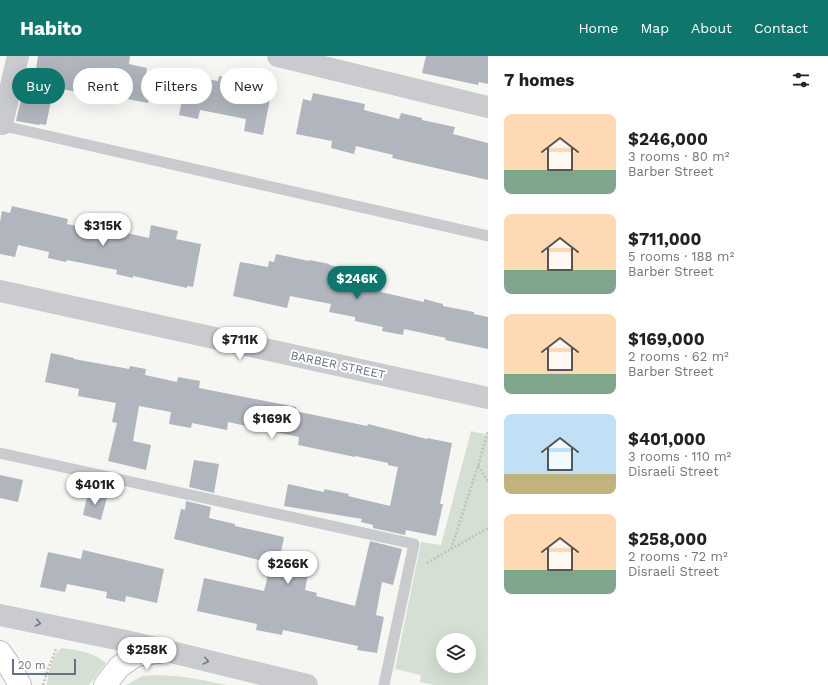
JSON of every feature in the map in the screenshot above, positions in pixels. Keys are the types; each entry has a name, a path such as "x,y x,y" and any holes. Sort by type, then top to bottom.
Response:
{"main road":[{"path":"105,685 119,667 136,655 164,651"},
{"path":"0,652 20,685"}],"street":[{"path":"1,124 18,56"},
{"path":"278,56 488,106"},
{"name":"BARBER STREET","path":"0,291 488,398"},
{"path":"0,615 126,641 307,685"}],"lane":[{"path":"1,124 20,130 488,236"},
{"path":"0,453 414,544 384,685"}],"path":[{"path":"451,549 488,431"},
{"path":"478,466 488,481"},
{"path":"407,576 488,528"},
{"path":"43,685 48,668 58,645"}],"shaded area":[{"path":"471,431 488,435 488,685 434,685 420,682 421,675 395,669 421,542 441,545"},
{"path":"62,648 91,654 106,663 89,685 47,685 53,659"},
{"path":"142,676 174,676 227,685 126,685"}],"building":[{"path":"38,56 130,56 129,64 147,68 141,68 141,102 133,100 133,68 73,68 73,91 65,89 65,68 36,68"},
{"path":"426,56 488,56 488,84 479,82 478,85 422,73"},
{"path":"219,76 220,104 269,104 263,135 244,131 246,119 200,110 198,119 179,115 181,104 212,104 212,80 218,81"},
{"path":"313,93 365,104 364,110 399,119 401,113 422,118 422,120 455,127 453,134 488,143 488,180 392,158 393,155 356,146 354,154 331,148 332,141 296,134 303,99 311,101"},
{"path":"20,104 50,104 46,125 16,121"},
{"path":"12,206 68,219 67,224 77,226 76,229 121,237 122,232 149,238 151,225 178,231 176,239 201,244 193,287 187,286 187,288 133,276 133,278 116,274 117,270 67,260 66,262 48,258 49,252 18,245 15,257 0,254 0,222 2,211 10,213"},
{"path":"276,254 330,264 329,265 360,272 359,276 374,279 372,286 382,288 381,292 424,302 424,299 443,304 443,306 474,312 474,314 488,317 488,349 445,340 446,338 404,329 403,335 382,331 383,327 355,321 355,317 329,312 331,304 290,296 287,308 233,296 240,262 268,267 269,261 274,262"},
{"path":"51,353 74,359 129,369 130,366 146,369 145,375 177,382 178,377 200,381 199,388 296,407 295,411 367,426 368,424 427,439 452,443 440,504 443,504 436,536 406,530 405,535 373,528 373,525 361,522 362,519 284,506 288,484 324,492 324,489 349,494 348,496 390,506 398,467 388,465 388,463 298,445 299,437 228,422 227,430 192,423 191,428 169,424 171,412 139,406 133,441 151,445 146,470 108,461 117,423 112,422 116,403 78,396 79,389 45,382"},
{"path":"194,460 219,464 214,493 189,487"},
{"path":"0,475 23,480 18,502 0,498"},
{"path":"88,492 107,497 101,520 83,515"},
{"path":"186,501 211,507 209,518 235,524 235,526 284,537 281,552 311,557 305,590 317,593 316,596 355,606 370,541 402,549 393,585 382,582 376,615 384,617 377,653 357,650 358,646 283,630 282,635 256,630 257,624 197,611 204,578 264,591 271,563 174,539 181,509 185,510"},
{"path":"83,550 164,569 157,603 126,596 125,602 106,598 107,592 67,584 65,592 40,587 48,552 81,559"}]}
